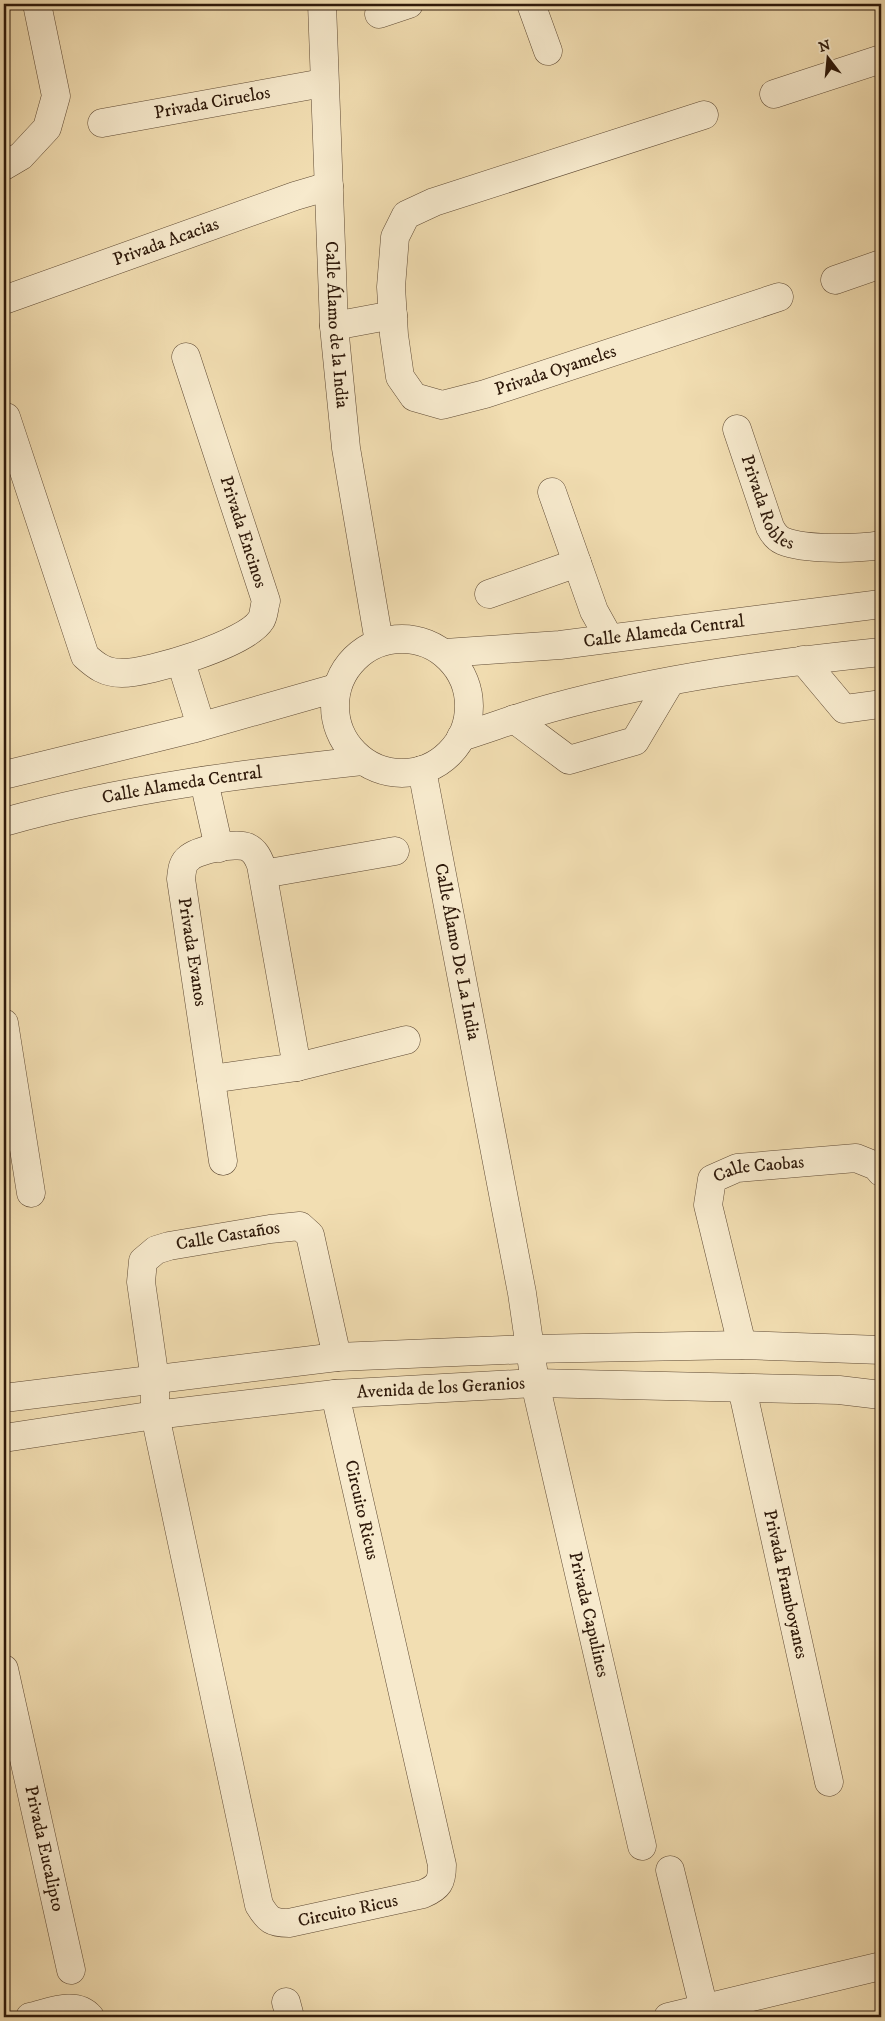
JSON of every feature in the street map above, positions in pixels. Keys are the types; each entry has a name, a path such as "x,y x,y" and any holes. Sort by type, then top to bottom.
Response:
{"street":[{"path":"4,166 21,156 46,128 56,96 37,4"},
{"name":"Calle Álamo de la India","path":"322,4 334,326 346,448 379,642"},
{"path":"380,14 409,4"},
{"path":"531,4 548,51"},
{"path":"774,94 881,58"},
{"name":"Privada Ciruelos","path":"102,123 324,83"},
{"name":"Privada Oyameles","path":"704,116 434,202 406,215 395,237 391,287 400,377 414,397 442,405 485,394 779,297"},
{"name":"Privada Acacias","path":"4,300 295,196 329,186"},
{"path":"835,280 881,264"},
{"path":"334,326 393,315"},
{"name":"Privada Encinos","path":"6,417 85,656 100,669 122,673 181,662 242,637 261,620 266,602 186,357"},
{"name":"Privada Robles","path":"737,429 770,527 781,540 816,546 858,549 881,545"},
{"path":"552,492 594,611 609,638"},
{"path":"489,594 578,563"},
{"name":"Calle Alameda Central","path":"445,653 560,645 881,604"},
{"path":"396,638 414,639 430,644 445,653 462,675 470,701 468,720 462,738 452,752 438,763 422,770 407,773 392,773 376,769 362,761 350,750 341,736 336,721 334,705 336,688 342,674 352,660 379,642 396,638"},
{"path":"462,738 555,707 670,682 803,660 881,652"},
{"path":"803,660 844,709 881,704"},
{"path":"181,662 201,726"},
{"path":"514,720 569,760 635,741 670,682"},
{"path":"4,775 201,726 336,688"},
{"name":"Calle Alameda Central","path":"4,822 89,801 204,781 285,769 362,761"},
{"name":"Calle Álamo De La India","path":"422,770 522,1294 530,1349"},
{"path":"204,781 219,848"},
{"name":"Privada Evanos","path":"223,1162 181,879 182,867 189,857 200,852 232,845 246,846 256,853 262,865 297,1066"},
{"path":"263,874 395,851"},
{"path":"4,1023 12,1124 31,1193"},
{"path":"211,1079 297,1066 406,1040"},
{"name":"Calle Caobas","path":"742,1345 708,1205 712,1179 737,1168 856,1158 876,1166 881,1172"},
{"name":"Calle Castaños","path":"155,1380 141,1282 144,1261 156,1250 169,1246 270,1229 300,1226 310,1235 337,1357"},
{"name":"Avenida de los Geranios","path":"4,1398 337,1357 530,1349 742,1345 881,1350"},
{"path":"530,1349 535,1382"},
{"name":"Circuito Ricus","path":"155,1380 155,1416 259,1905 266,1916 276,1923 288,1923 423,1894 435,1889 442,1878 442,1865 335,1394"},
{"name":"Avenida de los Geranios","path":"4,1438 155,1416 335,1394 535,1382 839,1390 881,1395"},
{"name":"Privada Capulines","path":"535,1382 642,1846"},
{"name":"Privada Framboyanes","path":"742,1388 829,1782"},
{"name":"Privada Eucalipto","path":"4,1669 71,1970"},
{"path":"670,1870 705,2013"},
{"path":"668,2017 705,2013 881,1966"},
{"path":"30,2017 70,2007 86,2012 90,2017"}]}
